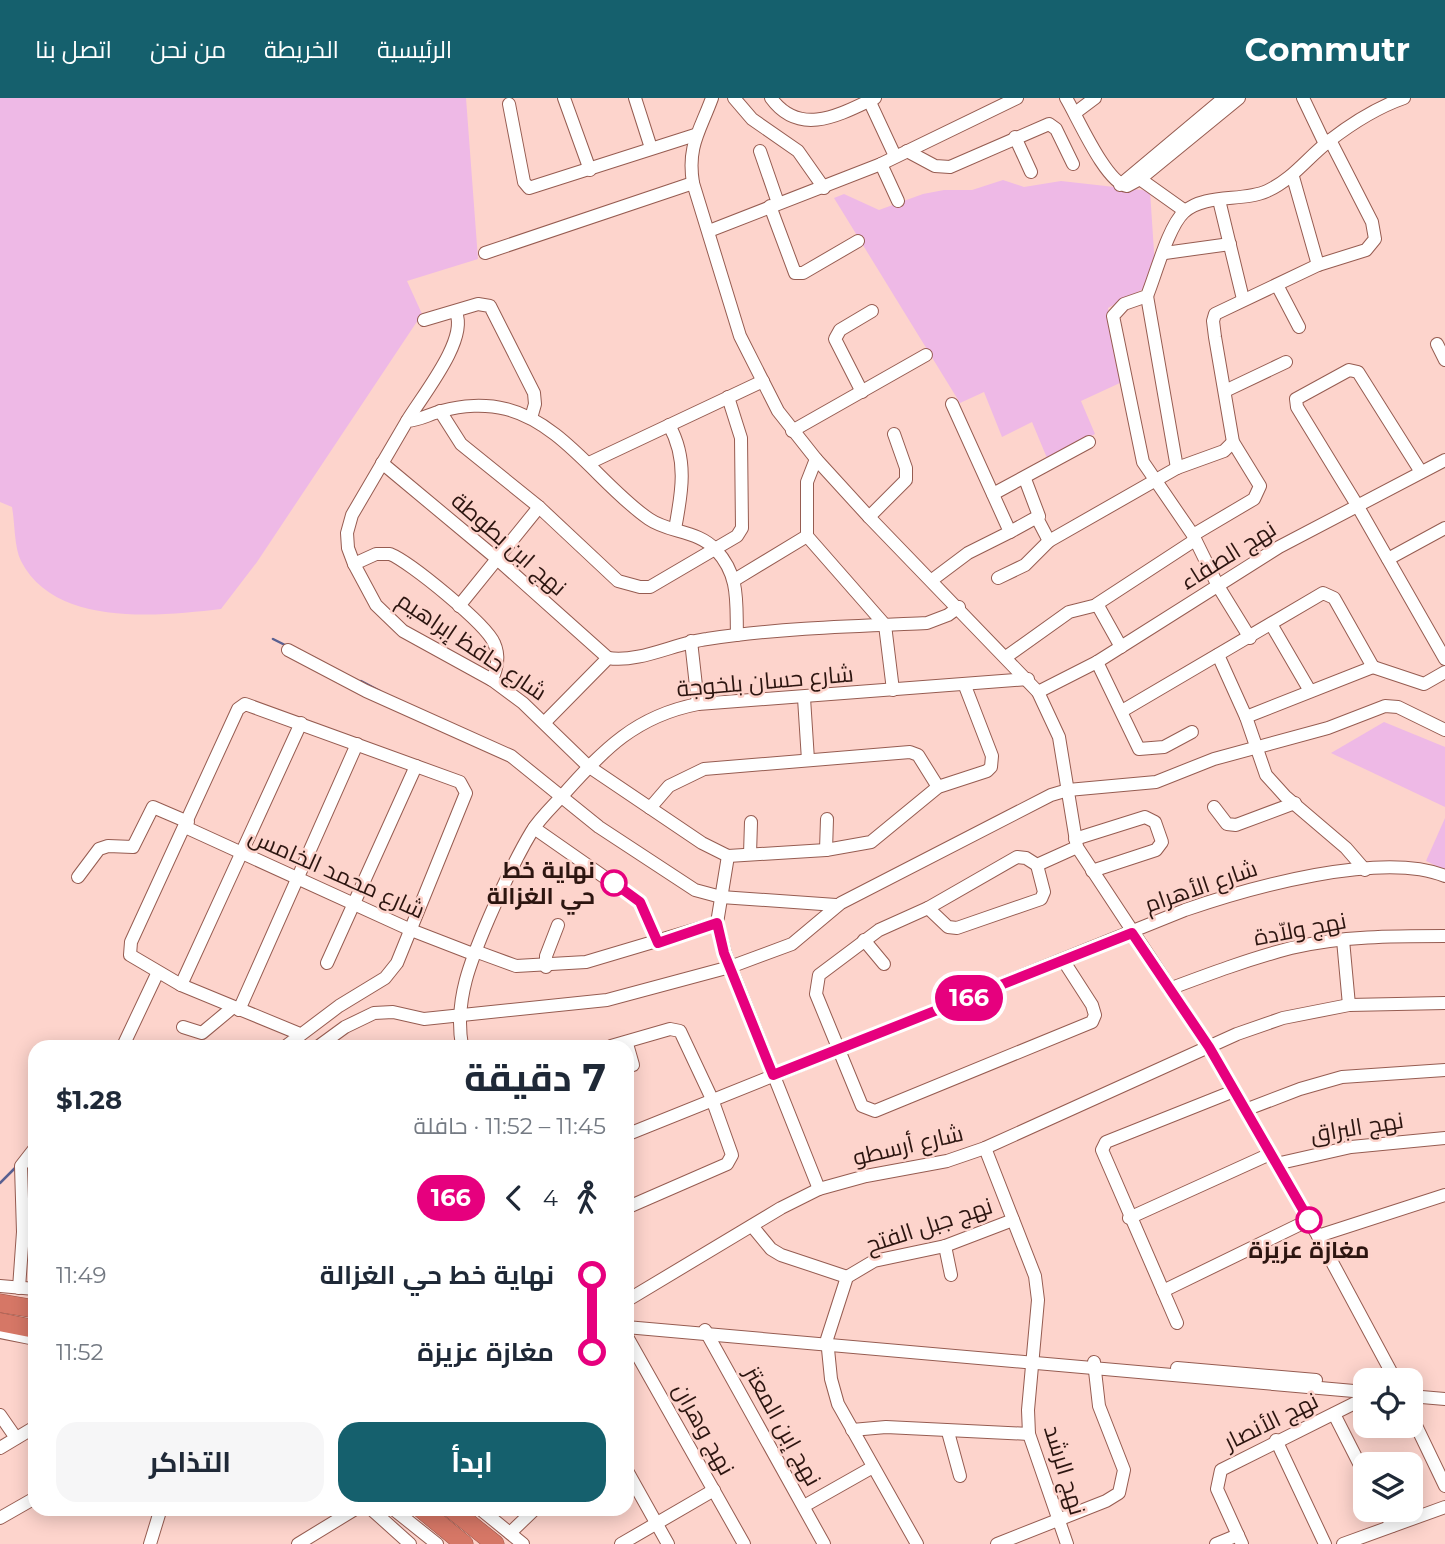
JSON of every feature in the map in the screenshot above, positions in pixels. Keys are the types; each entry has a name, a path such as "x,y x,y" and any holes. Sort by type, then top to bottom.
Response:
{"highway":[{"path":"0,1303 28,1309"},
{"path":"0,1322 28,1328"},
{"path":"418,1516 446,1544"},
{"path":"430,1516 464,1544"},
{"path":"460,1516 495,1544"}],"street":[{"path":"564,98 590,170"},
{"path":"635,98 651,148"},
{"path":"712,98 695,135 690,160 693,183 740,336 763,381 792,431 816,459 1038,692 1059,737 1076,843 1132,933 1209,1047 1318,1236 1389,1368"},
{"path":"734,98 752,120 798,151 824,188"},
{"path":"771,98 776,106 794,116 820,120 842,116 870,99 901,153 944,168 1044,124 1053,125 1073,164"},
{"path":"709,231 881,164 1017,98"},
{"path":"1066,98 1107,170 1120,185 1127,186 1140,179 1239,98"},
{"path":"1074,113 1095,98"},
{"path":"1120,185 1224,98"},
{"path":"1006,657 1069,612 1097,605 1100,600 1234,513 1259,492 1256,477 1233,442 1213,321 1223,308 1318,265 1366,250 1376,239 1372,222 1303,98"},
{"path":"1177,468 1147,296 1185,211 1219,200 1265,192 1293,177 1328,142 1374,112 1404,98"},
{"path":"509,104 526,186 532,188 695,135"},
{"path":"1015,137 1031,172"},
{"path":"760,151 795,273 803,273 858,242"},
{"path":"881,164 898,201"},
{"path":"1293,177 1318,265"},
{"path":"1140,179 1185,211"},
{"path":"485,253 693,183"},
{"path":"1219,200 1243,299"},
{"path":"1164,253 1230,244"},
{"path":"1277,285 1300,327"},
{"path":"1147,296 1124,304 1113,316 1139,450 1194,538 1218,586 1250,638"},
{"path":"424,320 456,313 483,303 494,310 534,393 531,418"},
{"path":"862,392 835,339 840,330 872,311"},
{"name":"شارع حافظ إبراهيم","path":"456,313 459,331 450,352 352,515 348,548 354,564 376,605 393,623 492,680 545,722 588,766 702,843 727,856"},
{"path":"1437,344 1445,360"},
{"path":"792,431 926,355"},
{"path":"1225,391 1286,362"},
{"path":"1421,472 1362,375 1349,370 1299,397 1295,402 1445,659"},
{"path":"589,463 763,381"},
{"path":"440,411 461,444 539,507 618,581 631,586 650,587 737,536 743,523 741,438 728,397"},
{"path":"952,404 1010,532"},
{"path":"407,421 419,420 440,411 490,407 531,418 589,463 642,514 659,525 698,538 715,549 736,579 737,635"},
{"path":"669,425 681,454 681,498 675,529"},
{"path":"869,517 906,480 906,468 894,434"},
{"path":"993,494 1026,479 1090,442"},
{"path":"998,578 1025,565 1049,541 1177,468 1224,451 1233,442"},
{"path":"816,459 807,482 807,536 885,625 893,690"},
{"name":"نهج الصفاء","path":"1038,692 1097,662 1279,547 1445,460"},
{"name":"نهج ابن بطوطة","path":"382,463 496,558 608,658"},
{"path":"1026,479 1039,509 1037,518 1049,541"},
{"path":"459,606 539,507"},
{"path":"932,580 968,553 1037,518"},
{"path":"1388,559 1444,531"},
{"path":"736,579 807,536"},
{"path":"354,564 376,554 390,554 459,606 496,645 497,666 492,680"},
{"path":"1122,711 1250,638 1313,596 1331,595 1360,639 1373,667"},
{"path":"1097,605 1121,647"},
{"path":"545,722 608,658 624,659 691,641 737,635 936,621 959,607"},
{"path":"1271,624 1310,691"},
{"path":"691,641 698,704"},
{"path":"288,650 366,691 511,755 562,797 666,874 695,890 721,897 836,905"},
{"path":"1218,656 1246,717 1266,775 1346,848 1365,870"},
{"path":"1097,662 1136,746 1144,751 1164,747 1192,732"},
{"path":"1246,717 1373,667 1424,684 1445,672"},
{"name":"شارع حسان بلخوجة","path":"461,1040 458,1015 474,952 514,862 534,828 588,766 643,721 669,710 698,704 965,686 1028,679"},
{"path":"820,1189 730,967 717,923 727,856 826,850 871,842 938,787 987,771 992,762 965,686"},
{"path":"804,698 808,760"},
{"path":"293,1040 385,978 397,962 466,793 460,782 254,705 242,706 130,946 134,960 157,974 300,1034"},
{"path":"327,1040 345,1027 374,1013 393,1012 424,1018 607,1000 730,967 792,944 836,905 1029,804 1068,790 1140,786 1256,747 1328,728 1385,706 1398,707 1445,730"},
{"path":"181,985 301,723"},
{"path":"183,1027 202,1033 236,1009 299,877 357,744"},
{"path":"650,808 669,786 705,769 914,752 938,787"},
{"path":"327,962 416,765"},
{"path":"1214,807 1227,824 1236,825 1296,803"},
{"name":"شارع محمد الخامس","path":"78,877 99,849 108,846 133,847 153,807 241,852 411,930 516,966 546,967 586,962 658,943 717,923"},
{"path":"1037,865 1076,843 1145,817 1155,822 1161,837 1159,848 1092,871"},
{"path":"826,850 827,819"},
{"path":"750,854 751,822"},
{"path":"534,828 640,902 658,943"},
{"path":"928,908 948,927 957,928 1041,898 1044,892 1037,865 1027,858 1017,857 928,908 879,930 817,981 817,994 862,1106 875,1111 1092,1022 1095,1015 1092,1005 1063,960"},
{"name":"شارع الأهرام","path":"634,1132 1185,910 1254,886 1365,870 1413,867 1445,876"},
{"path":"546,967 545,956 558,925"},
{"name":"نهج ولاّدة","path":"1169,989 1236,964 1293,948 1343,940 1445,936"},
{"path":"864,940 884,964"},
{"path":"1343,940 1349,1005"},
{"path":"126,1040 157,974"},
{"name":"شارع أرسطو","path":"634,1296 820,1189 866,1176 947,1161 985,1148 1209,1047 1283,1018 1349,1005 1445,1003"},
{"path":"634,1042 670,1030 680,1031 712,1099 731,1148 729,1161 634,1204"},
{"path":"1245,1110 1300,1089 1342,1077 1445,1070"},
{"path":"1177,1323 1103,1159 1102,1150 1107,1142 1234,1091"},
{"name":"نهج البراق","path":"1129,1218 1273,1159 1351,1147 1445,1138"},
{"name":"نهج الرشد","path":"985,1148 1035,1276 1038,1300 1032,1361 1030,1434 1067,1544"},
{"path":"19,1288 23,1232 21,1166 28,1157"},
{"path":"1318,1236 1445,1195"},
{"name":"نهج جبل الفتح","path":"827,1342 847,1277 889,1256 945,1246 1013,1220"},
{"path":"1163,1291 1309,1220"},
{"path":"23,1232 28,1225"},
{"path":"752,1226 771,1249 781,1255 847,1277"},
{"path":"945,1246 951,1275"},
{"path":"0,1286 28,1289"},
{"path":"634,1326 1094,1366 1353,1383"},
{"path":"0,1332 28,1338"},
{"name":"نهج إبن المعتز","path":"706,1332 824,1544"},
{"path":"827,1342 838,1404 917,1544"},
{"name":"نهج وهران","path":"634,1349 744,1544"},
{"path":"1094,1366 1353,1394"},
{"path":"997,1544 1106,1501 1119,1493 1123,1483 1122,1460 1099,1406 1094,1366"},
{"path":"1423,1388 1445,1390"},
{"path":"1423,1397 1445,1399"},
{"name":"نهج الأنصار","path":"1240,1539 1217,1489 1218,1475 1226,1465 1353,1402"},
{"path":"1334,1414 1353,1452"},
{"path":"0,1415 16,1438"},
{"path":"852,1430 872,1427 1030,1434"},
{"path":"0,1448 28,1431"},
{"path":"948,1432 960,1476"},
{"path":"1422,1438 1445,1486"},
{"path":"1276,1440 1325,1544"},
{"path":"804,1506 873,1467"},
{"path":"634,1484 668,1544"},
{"path":"621,1544 714,1490"},
{"path":"0,1518 28,1502"},
{"path":"1343,1544 1445,1507"},
{"path":"150,1544 159,1516"},
{"path":"298,1544 344,1516"},
{"path":"379,1516 411,1544"},
{"path":"402,1516 437,1544"},
{"path":"489,1516 523,1544"},
{"path":"510,1533 528,1516"},
{"path":"1390,1522 1392,1526"},
{"path":"1216,1544 1240,1539"}],"shaded area":[{"path":"0,98 466,98 478,259 407,281 422,314 257,562 221,609 140,615 83,607 58,598 37,583 21,561 12,507 0,502"},
{"path":"1003,180 1024,187 1061,181 1150,191 1156,282 1108,308 1122,382 1081,401 1095,434 1047,458 1032,422 1002,437 984,392 960,403 834,198 844,194 879,210 923,194 944,190 972,190"},
{"path":"1384,722 1445,747 1445,807 1331,753"},
{"path":"1445,818 1445,870 1426,861"}],"waterway":[{"path":"273,639 285,645"},
{"path":"361,681 380,691"},
{"path":"0,1183 17,1166"}],"bus line":[{"name":"166","path":"614,883 634,896 647,911 658,943 717,923 724,953 773,1075 1132,933 1209,1047 1309,1220"}],"place":[{"name":"نهاية خط حي الغزالة","path":"614,883"},
{"name":"مغازة عزيزة","path":"1309,1220"}]}
